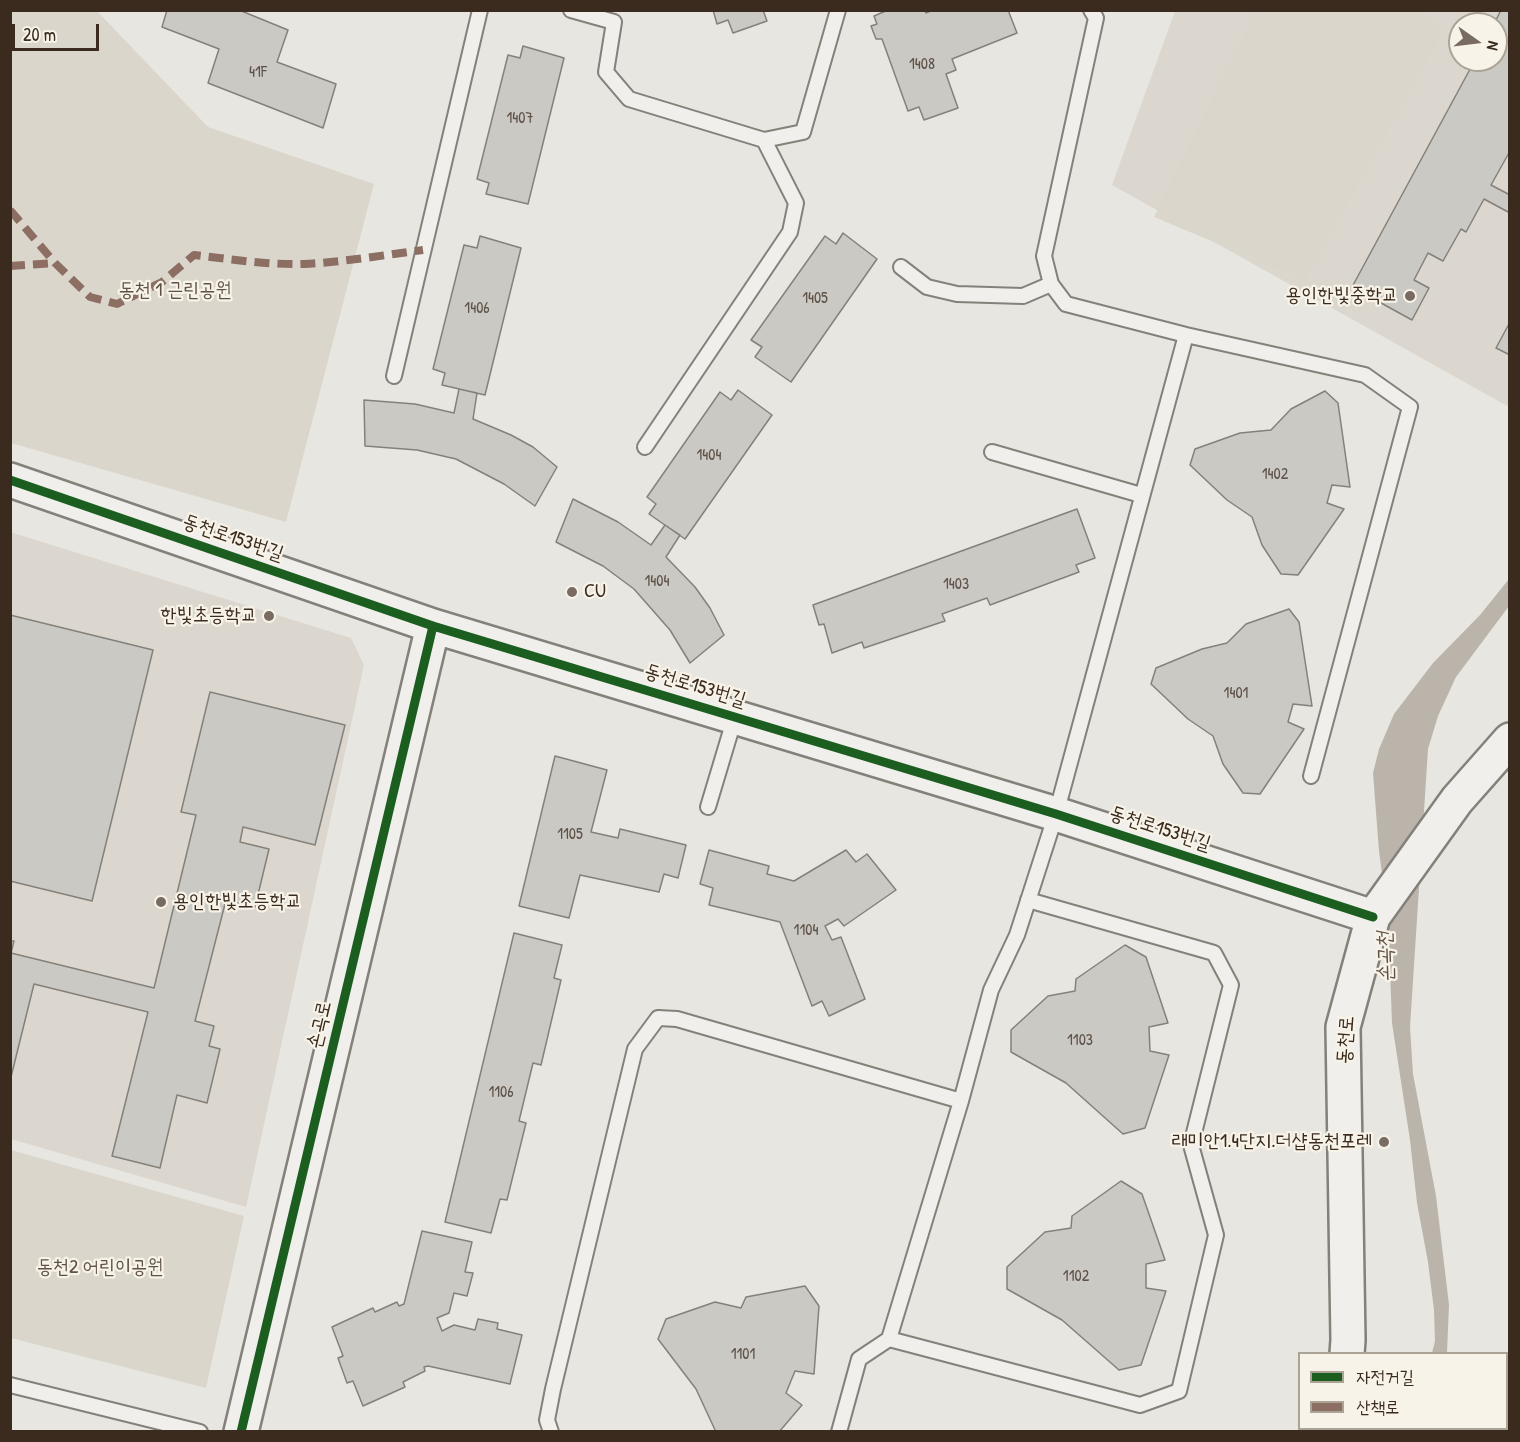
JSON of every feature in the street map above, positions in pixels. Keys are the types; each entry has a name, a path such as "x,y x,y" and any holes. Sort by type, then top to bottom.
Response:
{"street":[{"name":"동천로153번길","path":"10,480 434,626 1056,814 1373,917"},
{"name":"손곡로","path":"240,1431 434,626"},
{"name":"동천로","path":"1347,1352 1343,1027 1373,917 1457,800 1509,740"}],"lane":[{"path":"393,376 480,10"},
{"path":"571,10 616,16 606,72 629,99 764,140 803,132 838,10"},
{"path":"1091,10 1096,18 1044,256 1051,284 1066,304 1186,335 1365,375 1410,407 1311,776"},
{"path":"645,447 790,232 796,203 764,140"},
{"path":"901,267 927,287 957,294 1023,296 1051,284"},
{"path":"839,1431 858,1359 889,1339 961,1101 991,990 1017,934 1029,900 1056,814 1186,335"},
{"path":"992,452 1141,495"},
{"path":"708,807 735,717"},
{"path":"889,1339 1140,1405 1179,1391 1216,1235 1191,1145 1231,986 1214,954 1029,900"},
{"path":"551,1431 547,1420 552,1389 635,1049 658,1018 677,1019 961,1101"},
{"path":"10,1384 200,1431"}],"shaded area":[{"name":"용인한빛중학교","path":"1175,11 1509,11 1509,407 1112,185"},
{"name":"용인한빛초등학교","path":"10,532 351,638 364,665 246,1207 11,1139"},
{"path":"1509,579 1509,606 1456,677 1438,716 1428,749 1410,1027 1413,1074 1436,1196 1449,1305 1447,1352 1432,1352 1435,1341 1434,1310 1392,1023 1388,919 1379,851 1373,773 1379,749 1394,714 1433,663 1480,615"}],"green space":[{"name":"동천 1 근린공원","path":"10,11 97,11 208,127 374,184 286,522 11,443"},
{"path":"1256,11 1414,11 1445,27 1305,280 1154,217"},
{"name":"동천2 어린이공원","path":"11,1150 244,1216 206,1388 11,1338"}],"building":[{"path":"167,10 239,10 288,30 277,62 336,84 323,128 208,83 219,49 162,27"},
{"path":"713,10 763,10 767,21 733,33 728,20 717,24"},
{"path":"888,10 925,10 926,13 933,10 1008,10 1017,33 952,59 956,70 946,74 958,108 924,120 919,107 908,111 882,39 876,39 871,26 877,24 874,16"},
{"path":"1510,10 1510,151 1491,185 1510,195 1510,213 1484,199 1466,232 1461,229 1443,261 1428,253 1414,280 1429,288 1412,320 1352,287 1468,72 1508,72 1508,12 1500,12"},
{"path":"523,46 564,58 528,204 486,194 489,183 477,179 508,55 520,58"},
{"path":"843,233 877,259 791,382 755,357 762,347 751,340 825,236 836,244"},
{"path":"480,236 521,248 485,395 442,385 445,373 433,369 464,245 477,248"},
{"path":"1510,322 1510,355 1496,348"},
{"path":"459,389 477,393 473,419 533,447 557,467 535,506 504,484 456,459 417,450 365,446 364,400 415,404 454,413"},
{"path":"738,390 772,415 685,539 649,514 656,504 647,497 720,392 731,400"},
{"path":"1325,391 1338,403 1350,487 1332,485 1327,503 1344,509 1298,575 1281,574 1262,545 1252,517 1227,500 1190,465 1195,449 1240,433 1271,430 1291,409"},
{"path":"573,499 618,522 651,545 665,525 680,535 666,557 695,587 710,608 724,635 690,663 670,630 634,589 603,566 556,542"},
{"path":"1077,509 1095,558 1076,565 1079,572 990,605 987,598 942,614 945,621 864,648 862,642 832,653 824,624 819,625 813,605"},
{"path":"1289,609 1299,622 1312,706 1293,704 1288,722 1304,729 1260,794 1243,793 1223,764 1213,736 1188,719 1151,684 1156,668 1202,649 1227,643 1246,624"},
{"path":"10,615 153,650 92,901 10,881"},
{"path":"210,692 345,725 315,845 243,827 240,842 269,849 255,907 226,900 195,1021 214,1026 209,1046 220,1049 207,1103 177,1095 160,1168 112,1156 148,1012 34,984 10,1081 10,941 14,941 11,953 154,988 196,815 181,812"},
{"path":"555,756 607,770 591,832 618,838 620,829 686,845 678,878 664,874 659,892 580,875 569,918 519,906"},
{"path":"709,850 769,866 767,874 794,881 846,850 856,862 867,854 896,890 844,926 838,919 825,926 832,940 841,937 865,999 829,1016 822,1001 812,1006 780,922 709,905 713,888 700,884"},
{"path":"514,933 562,945 554,978 561,980 541,1065 533,1063 519,1121 526,1123 507,1200 500,1199 491,1233 445,1222"},
{"path":"1125,945 1146,957 1168,1023 1149,1027 1150,1051 1169,1055 1145,1128 1123,1134 1066,1083 1011,1052 1011,1030 1048,996 1075,991 1076,979"},
{"path":"1121,1181 1142,1194 1165,1260 1146,1264 1146,1288 1166,1291 1141,1365 1119,1370 1062,1320 1007,1289 1007,1267 1045,1232 1071,1228 1072,1216"},
{"path":"422,1231 472,1242 465,1272 473,1273 467,1296 454,1293 449,1313 437,1318 442,1331 454,1325 475,1330 478,1319 498,1323 497,1329 522,1335 510,1384 428,1366 424,1367 425,1371 403,1382 405,1387 363,1406 353,1381 347,1383 338,1358 343,1356 332,1327 373,1308 375,1312 397,1302 399,1306 404,1304"},
{"path":"805,1286 819,1306 814,1374 795,1371 786,1393 802,1405 779,1432 716,1432 696,1389 658,1339 666,1319 715,1302 741,1308 746,1297"}],"marked path":[{"path":"10,210 55,263 90,297 117,304 162,282 194,255 263,263 304,264 423,250"},
{"path":"10,266 55,263"}],"cycle path":[{"path":"10,480 433,626 1056,814 1373,917"},
{"path":"241,1432 433,626"}],"place":[{"name":"용인한빛중학교","path":"1410,296"},
{"name":"CU","path":"572,592"},
{"name":"한빛초등학교","path":"269,616"},
{"name":"용인한빛초등학교","path":"161,902"},
{"name":"래미안1.4단지.더샵동천포레","path":"1384,1142"}],"water label":[{"name":"손곡천","path":"1386,957"}]}
